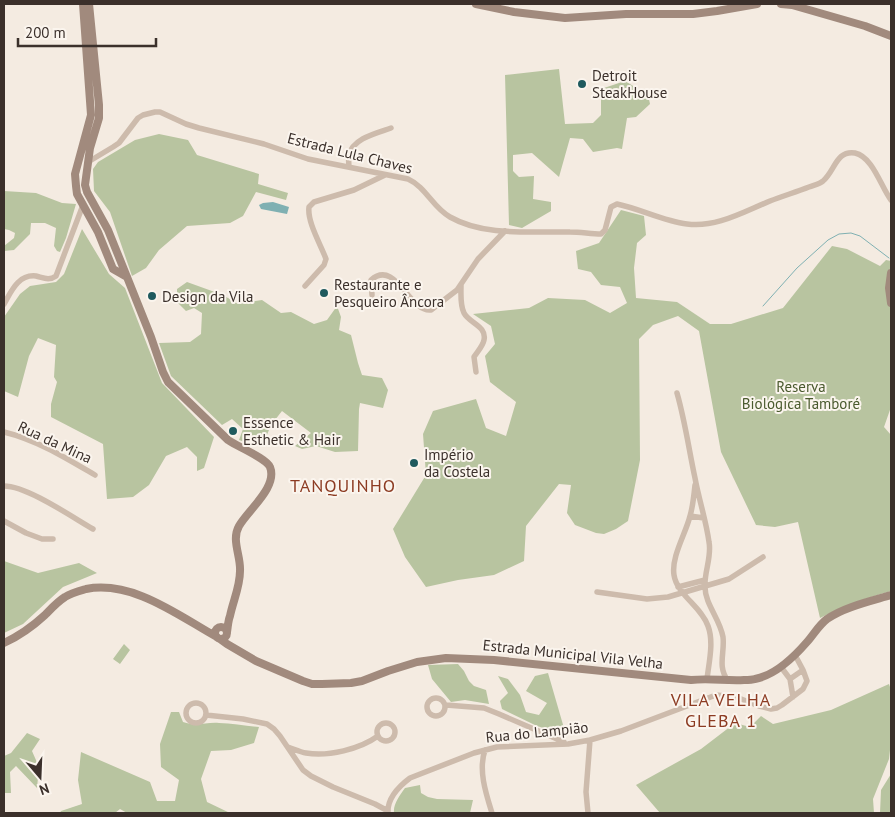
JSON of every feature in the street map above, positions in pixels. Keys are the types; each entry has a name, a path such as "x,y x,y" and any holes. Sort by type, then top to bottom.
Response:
{"main road":[{"path":"83,4 91,115 75,174 77,190 113,269 127,277"},
{"path":"88,4 99,118 90,148 86,189 82,195 77,190 77,184 83,183 86,189 108,230 168,382 228,440 265,461 270,466 269,485 238,527 236,540 240,580 230,616 221,633"},
{"path":"476,4 514,12 565,18 626,14 693,14 717,12 756,4"},
{"path":"781,4 792,5 859,24 891,36"},
{"path":"104,248 109,253 113,253 116,250"},
{"path":"891,273 889,288 891,303"},
{"name":"Estrada Municipal Vila Velha","path":"4,643 21,635 65,596 78,591 102,587 137,595 161,605 206,630 221,633 227,644 256,661 312,684 343,684 362,681 417,662 446,658 494,660 691,680 754,680 781,667 795,655 822,623 829,618 849,608 891,595"}],"street":[{"name":"Estrada Lula Chaves","path":"88,162 119,143 138,118 143,115 160,112 186,124 264,144 308,159 405,178 421,187 443,213 460,222 490,230 601,234 605,230 611,207 617,204 686,224 715,223 773,199 820,183 827,177 841,156 846,153 861,155 867,160 891,200"},
{"path":"349,167 349,154 356,144 391,128"},
{"path":"90,148 93,154 97,155"},
{"path":"305,286 324,265 326,259 312,224 309,207 314,202 354,190 385,175"},
{"path":"4,304 12,289 24,278 33,276 51,279 56,276 83,205"},
{"path":"372,295 371,280 386,275 395,280 419,306 426,311 430,311 455,292 478,259 505,231"},
{"path":"461,285 461,303 465,315 480,327 485,337 484,343 474,357 476,372"},
{"path":"677,393 710,546 705,583 707,597 721,630 723,643 722,668 728,681"},
{"name":"Rua da Mina","path":"4,432 23,438 65,457 95,475"},
{"path":"695,481 690,516 674,563 674,577 678,587 698,609 709,627 711,647 707,679"},
{"path":"4,486 11,486 32,495 93,529"},
{"path":"690,516 704,518"},
{"path":"4,521 42,539 53,539"},
{"path":"678,587 729,579 763,557"},
{"path":"597,592 647,598 668,597 683,593 705,583"},
{"path":"781,667 790,680 792,697 803,689 806,677 795,655"},
{"path":"790,680 803,670"},
{"name":"Rua do Lampião","path":"389,802 390,798 410,778 485,750 508,746 568,744 590,740 716,695 736,697 771,709 777,708 792,697"},
{"path":"446,705 484,708 568,744"},
{"path":"206,715 267,724 274,729 303,770 316,779 375,804 388,812 389,802 375,804"},
{"path":"294,758 305,753 344,751 364,745 378,736"},
{"path":"588,813 586,792 590,740"},
{"path":"288,747 305,753"},
{"path":"485,750 482,763 486,792 492,813"},
{"path":"474,753 482,763"}],"green space":[{"path":"559,69 565,124 593,123 601,115 601,89 625,81 648,95 650,104 636,117 627,118 622,149 617,148 593,152 583,139 570,138 559,177 532,153 513,155 513,171 519,177 534,176 533,199 551,202 551,211 522,228 509,225 505,75"},
{"path":"159,134 188,140 197,155 259,174 258,184 288,193 286,200 256,192 243,216 230,223 187,226 159,250 146,268 132,276 110,212 94,191 93,169 98,162 135,140"},
{"path":"4,191 36,193 62,203 76,204 60,252 54,246 56,228 45,223 31,223 30,234 14,250 4,251 4,246 14,238 15,233 4,229"},
{"name":"Reserva Biológica Tamboré","path":"621,210 644,216 646,235 637,243 634,268 636,298 677,302 710,324 731,324 783,308 832,246 847,249 880,266 886,260 891,261 891,407 884,427 891,435 891,591 873,596 820,618 798,522 775,527 756,525 721,452 699,331 678,316 653,325 639,339 640,460 628,521 604,534 575,525 567,513 571,485 559,484 526,526 524,561 494,575 426,587 405,557 393,529 426,475 423,434 433,411 476,399 486,428 506,436 516,402 490,382 485,356 495,344 491,326 473,314 529,308 548,298 585,300 610,313 627,303 620,287 601,285 591,272 578,269 576,251 599,243"},
{"path":"82,229 109,274 125,288 162,383 214,437 204,468 197,471 197,457 187,447 166,456 149,485 133,497 107,499 103,444 51,417 51,404 57,382 54,377 56,345 38,338 29,356 18,397 4,391 4,317 20,294 30,286 56,282 64,274"},
{"path":"187,282 223,295 238,304 262,300 281,313 291,312 314,324 327,320 337,306 341,317 339,330 351,335 362,375 382,378 388,390 383,408 360,403 358,451 335,452 316,446 302,449 295,446 311,433 282,411 271,425 264,442 251,444 239,440 243,429 232,419 222,425 171,376 159,343 190,342 201,334 202,313 194,308 186,311 177,302 177,289"},
{"path":"4,561 38,573 79,563 97,573 63,587 23,624 4,633"},
{"path":"124,644 130,650 120,664 113,659"},
{"path":"458,664 474,686 486,690 489,704 465,700 451,702 432,679 428,665"},
{"path":"548,673 566,735 537,726 502,709 500,701 508,693 498,676 508,679 520,695 526,712 539,715 547,703 526,691 535,676"},
{"path":"889,684 891,690 891,741 889,759 873,799 874,813 660,813 636,785 701,749 735,723 750,727 761,716 773,724 831,710"},
{"path":"171,712 179,712 183,722 188,723 224,723 259,727 254,743 231,750 211,751 201,779 207,802 230,813 127,813 120,809 115,813 60,813 82,804 78,780 81,752 150,782 157,801 175,801 179,780 161,767 160,744"},
{"path":"27,733 40,739 32,751 39,767 37,788 16,766 10,772 11,793 4,793 4,756 11,753"},
{"path":"891,774 891,813 880,813 881,790"},
{"path":"420,785 421,793 428,797 473,800 470,813 394,813 396,803 405,788"}],"water":[{"path":"273,202 289,207 287,214 261,209 259,205"}],"waterway":[{"path":"763,306 797,268 828,240 839,234 851,233 860,236 889,258"}],"place":[{"name":"Detroit SteakHouse","path":"582,84"},
{"name":"Restaurante e Pesqueiro Âncora","path":"324,293"},
{"name":"Design da Vila","path":"152,296"},
{"name":"Essence Esthetic & Hair","path":"233,431"},
{"name":"Império da Costela","path":"414,463"}],"district":[{"name":"TANQUINHO","path":"343,485"},
{"name":"VILA VELHA GLEBA 1","path":"721,710"}]}
